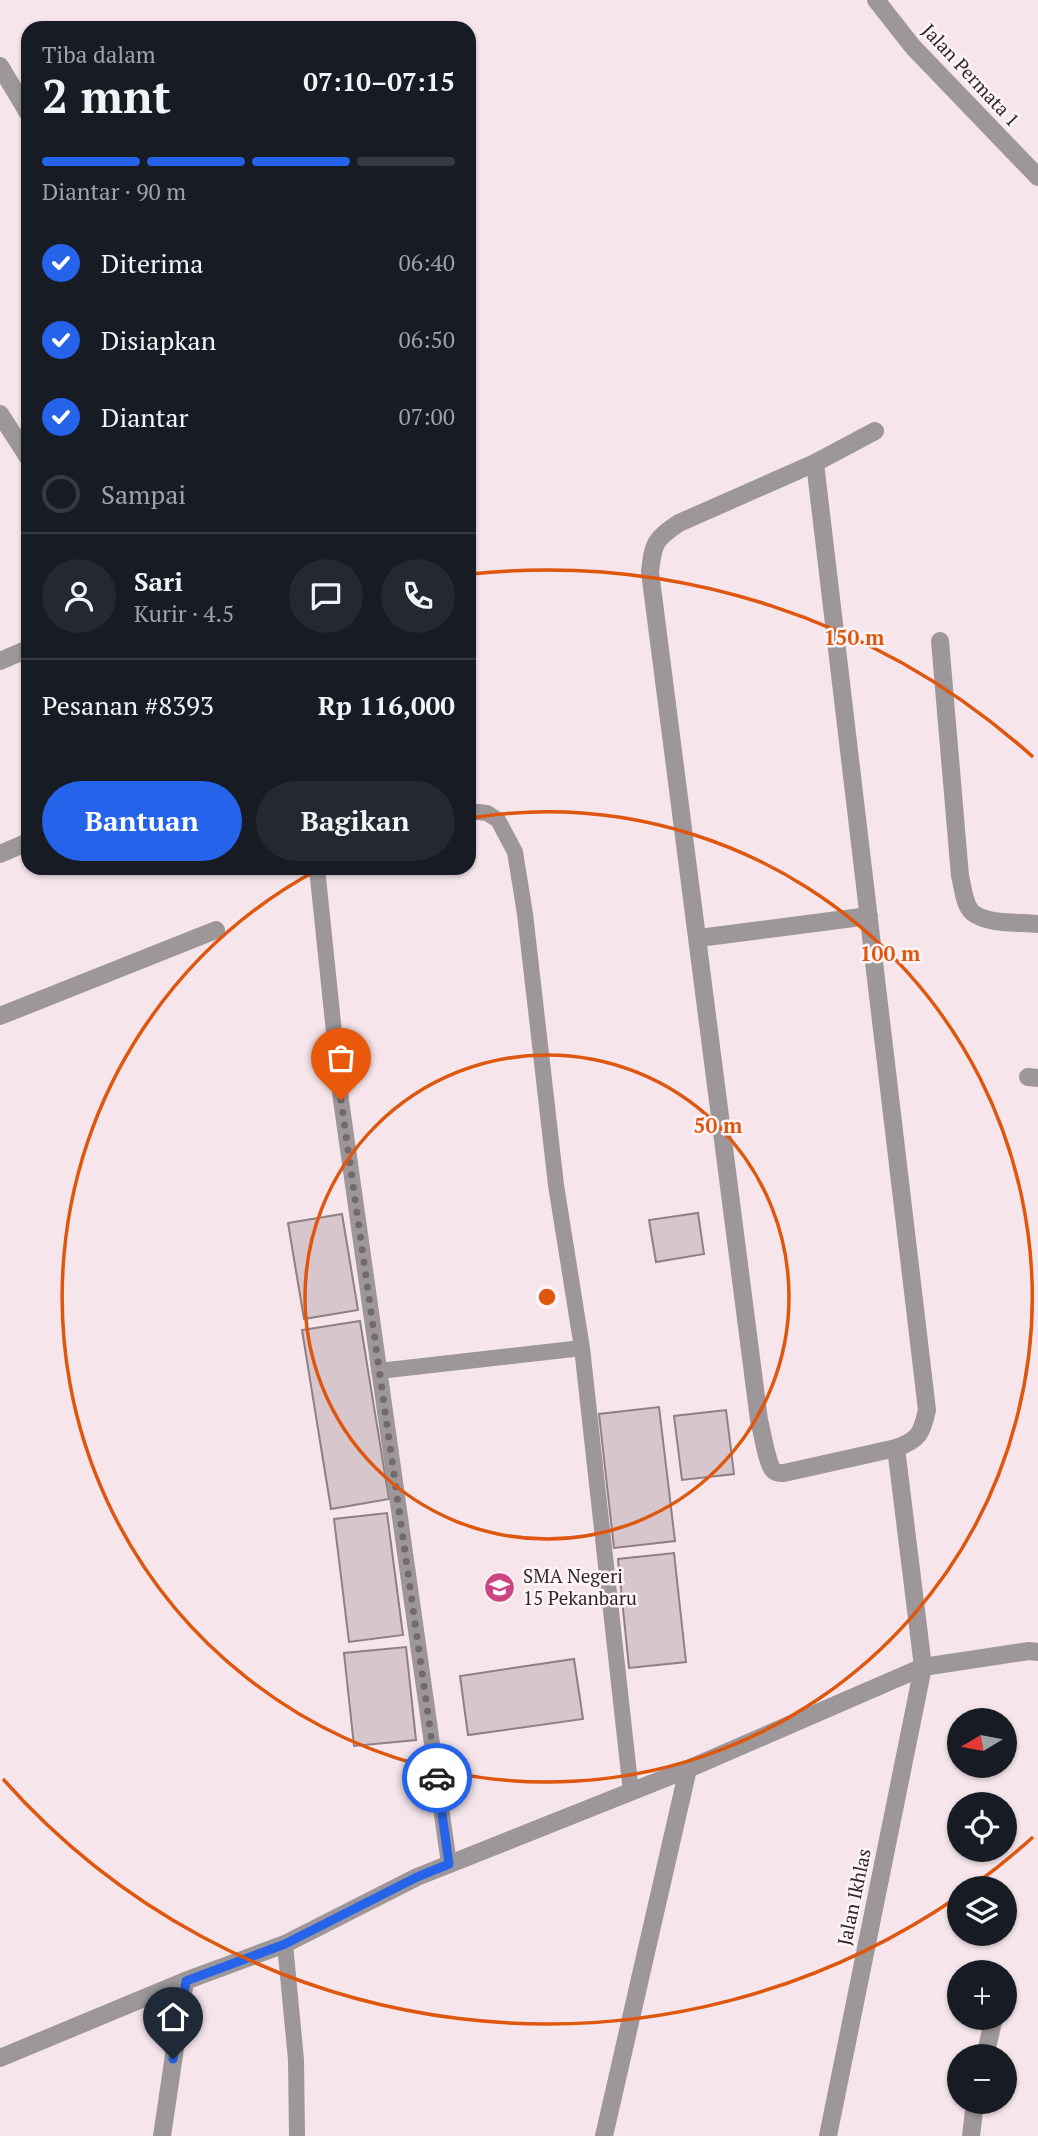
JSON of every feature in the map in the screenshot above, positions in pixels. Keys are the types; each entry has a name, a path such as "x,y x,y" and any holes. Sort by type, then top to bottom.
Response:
{"street":[{"name":"Jalan Permata 1","path":"876,0 913,47 1038,177"},
{"path":"0,66 21,101"},
{"path":"0,414 21,446"},
{"path":"815,463 927,1410 917,1438 896,1448 777,1473 772,1469 759,1420 650,572 652,555 659,536 679,523 815,463 875,431"},
{"path":"940,641 960,876 967,904 973,912 993,920 1038,924"},
{"path":"0,661 21,652"},
{"path":"0,854 21,845"},
{"path":"699,938 869,916"},
{"path":"0,1016 216,930"},
{"name":"Jalan Ikhlas","path":"828,2136 923,1667 896,1448"},
{"path":"0,2058 186,1981 285,1944 417,1877 688,1769 923,1667 1029,1651 1038,1653"},
{"path":"604,2136 688,1769"},
{"path":"162,2136 186,1981"},
{"path":"971,2136 974,2114"}],"lane":[{"path":"476,812 487,813 498,820 515,852 525,914 556,1185 582,1348 631,1792"},
{"path":"318,875 341,1100 449,1864"},
{"path":"379,1371 582,1348"},
{"path":"285,1944 296,2060 296,2136"}],"building":[{"path":"698,1213 704,1254 656,1262 649,1220"},
{"path":"342,1214 358,1310 304,1319 288,1223"},
{"path":"360,1321 389,1499 331,1509 302,1330"},
{"path":"659,1407 675,1541 614,1548 599,1414"},
{"path":"726,1410 734,1474 682,1480 674,1416"},
{"path":"387,1513 403,1635 349,1642 334,1519"},
{"path":"674,1553 686,1662 629,1668 618,1559"},
{"path":"406,1647 416,1740 354,1746 344,1653"},
{"path":"574,1659 583,1719 468,1735 460,1676"}],"way so far":[{"path":"341,1100 437,1778"}],"place":[{"name":"SMA Negeri 15 Pekanbaru","path":"500,1587"}],"route":[{"path":"173,2059 186,1981 285,1944 417,1877 449,1864 437,1778"}]}
